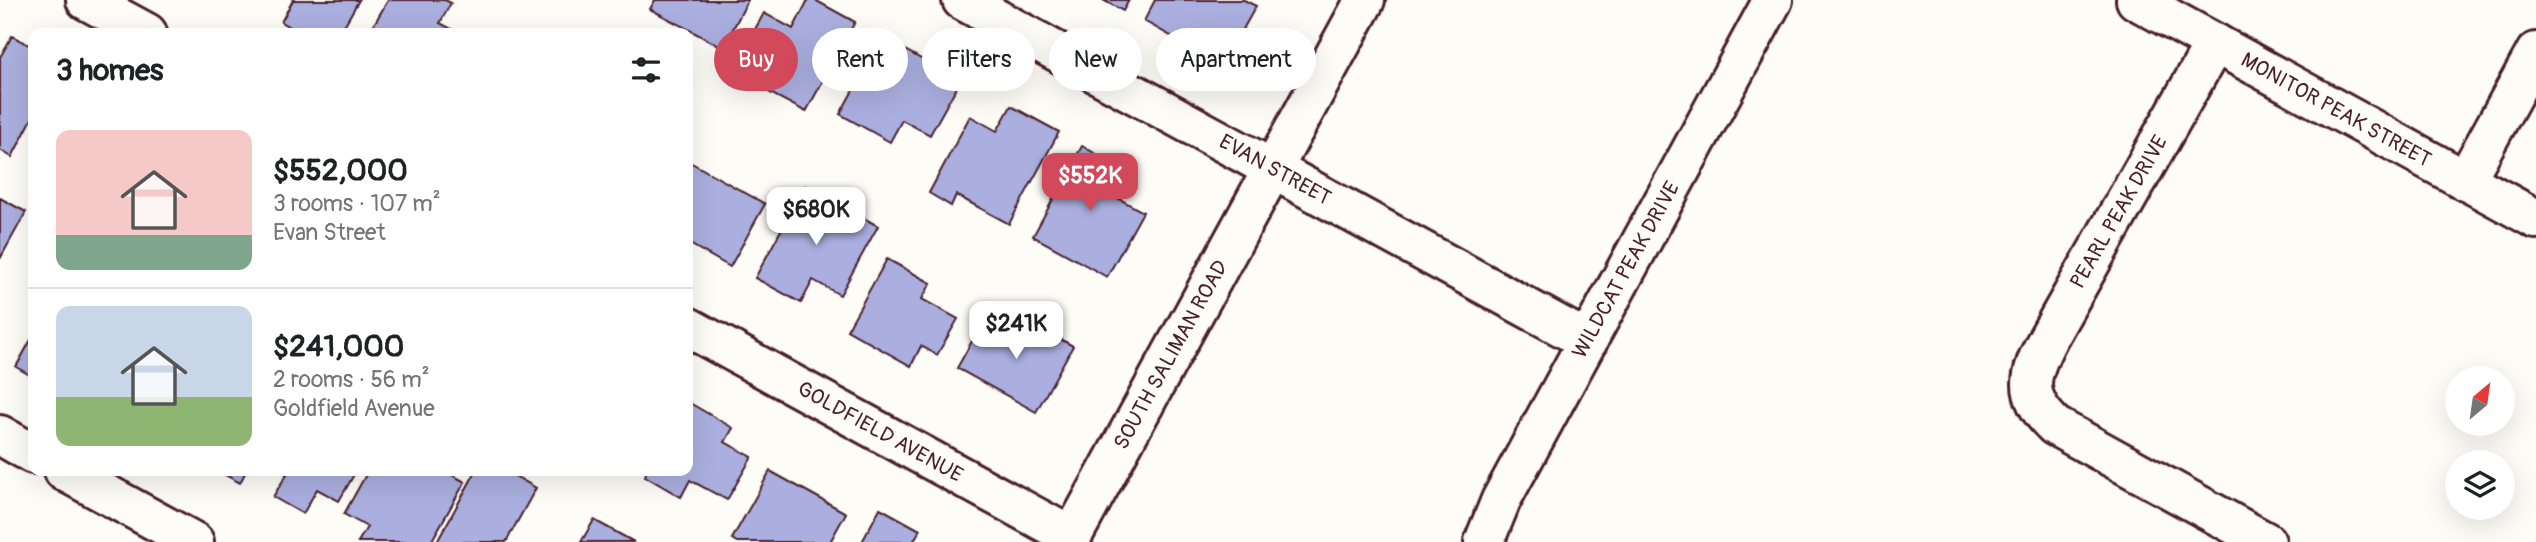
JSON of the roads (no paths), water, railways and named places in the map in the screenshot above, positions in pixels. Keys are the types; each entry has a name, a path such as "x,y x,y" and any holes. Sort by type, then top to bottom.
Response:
{"street":[{"path":"86,0 138,28"},
{"name":"EVAN STREET","path":"962,0 1588,341"},
{"name":"SOUTH SALIMAN ROAD","path":"1071,539 1365,0"},
{"name":"WILDCAT PEAK DRIVE","path":"1484,542 1501,500 1773,0"},
{"name":"MONITOR PEAK STREET","path":"2136,0 2536,219"},
{"name":"PEARL PEAK DRIVE","path":"2215,43 2048,338 2030,384 2042,413 2055,426 2266,542"},
{"path":"2466,181 2536,52"},
{"name":"GOLDFIELD AVENUE","path":"693,330 1071,539"},
{"path":"0,435 28,451"},
{"path":"73,476 194,542"}]}
